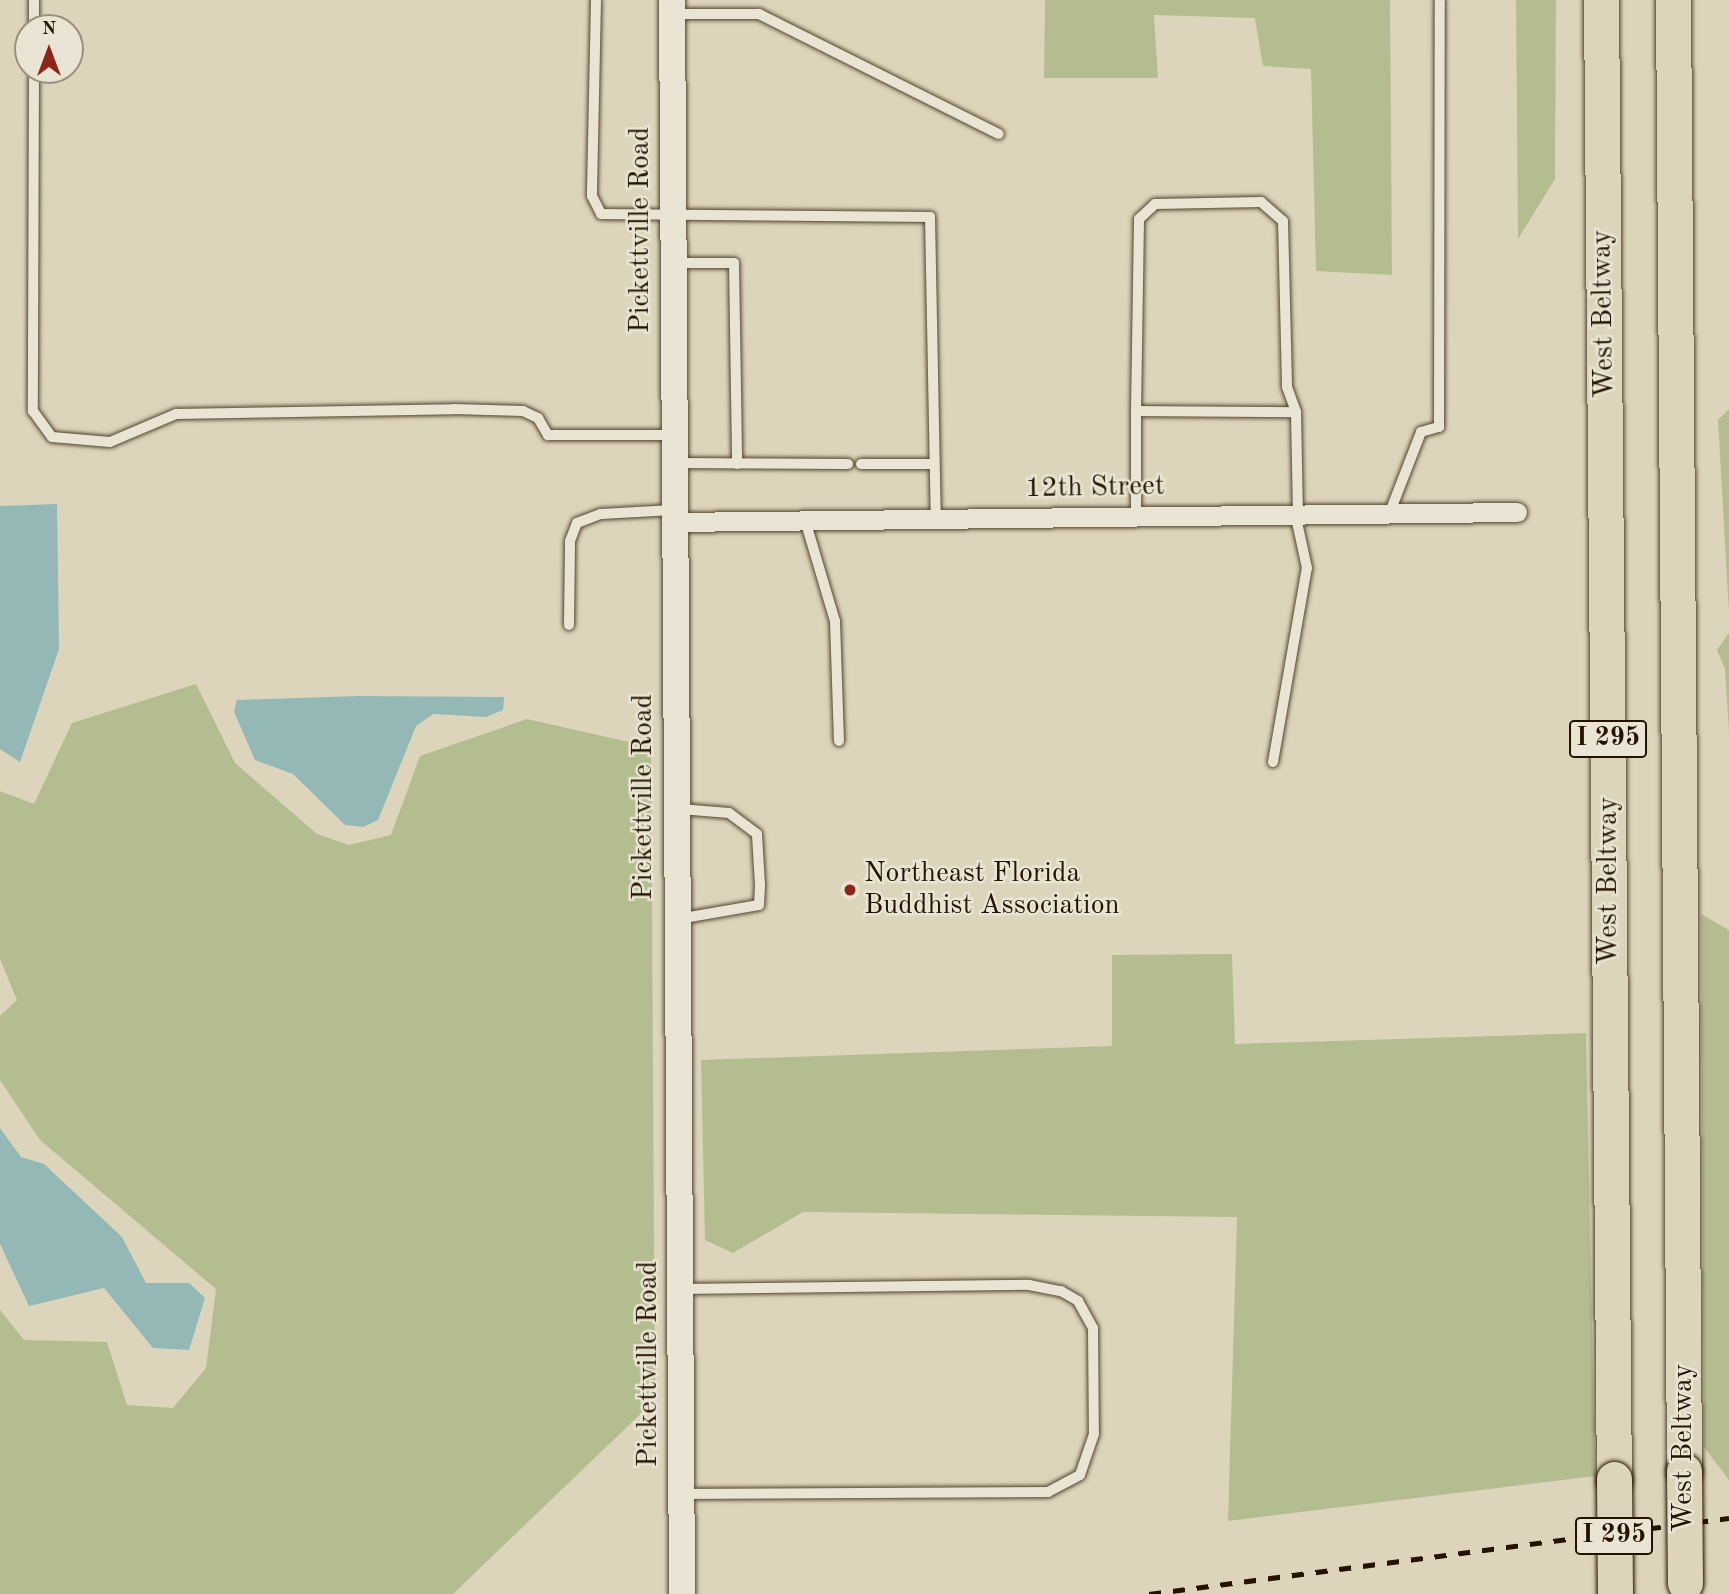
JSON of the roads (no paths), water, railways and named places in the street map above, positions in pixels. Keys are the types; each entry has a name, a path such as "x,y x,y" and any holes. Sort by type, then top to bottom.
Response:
{"highway":[{"name":"West Beltway","path":"1601,0 1615,1594"},
{"name":"West Beltway","path":"1674,0 1686,1589"}],"street":[{"name":"Pickettville Road","path":"673,7 673,516 682,1594"},
{"name":"12th Street","path":"673,516 805,519 1517,512"}],"lane":[{"path":"596,0 595,206 601,214 673,217 930,217 931,464 936,518"},
{"path":"1390,512 1421,432 1439,427 1440,0"},
{"path":"673,7 759,14 999,134"},
{"path":"34,84 33,411 52,438 110,442 176,414 454,409 523,411 538,418 548,435 673,435"},
{"path":"1136,516 1139,219 1155,204 1261,202 1283,220 1287,387 1296,412 1297,513 1307,568 1273,762"},
{"path":"673,263 734,263 737,464"},
{"path":"1136,411 1296,412"},
{"path":"673,463 848,464"},
{"path":"861,464 931,464"},
{"path":"569,625 570,541 577,523 601,514 673,516"},
{"path":"805,519 835,621 839,741"},
{"path":"676,809 729,813 757,835 760,885 759,905 677,919"},
{"path":"680,1289 1029,1285 1061,1291 1078,1301 1093,1328 1094,1434 1080,1475 1048,1492 681,1494"}],"water":[{"path":"57,504 59,649 20,762 0,749 0,506"},
{"path":"358,696 504,697 503,710 486,717 433,714 416,726 378,820 363,827 345,825 293,774 255,760 234,712 237,700"},
{"path":"0,1128 21,1157 44,1164 122,1237 146,1283 189,1283 205,1298 189,1350 153,1348 104,1288 29,1306 0,1244"}],"railway":[{"path":"1149,1594 1729,1518"}],"place":[{"name":"Northeast Florida Buddhist Association","path":"850,890"}]}
